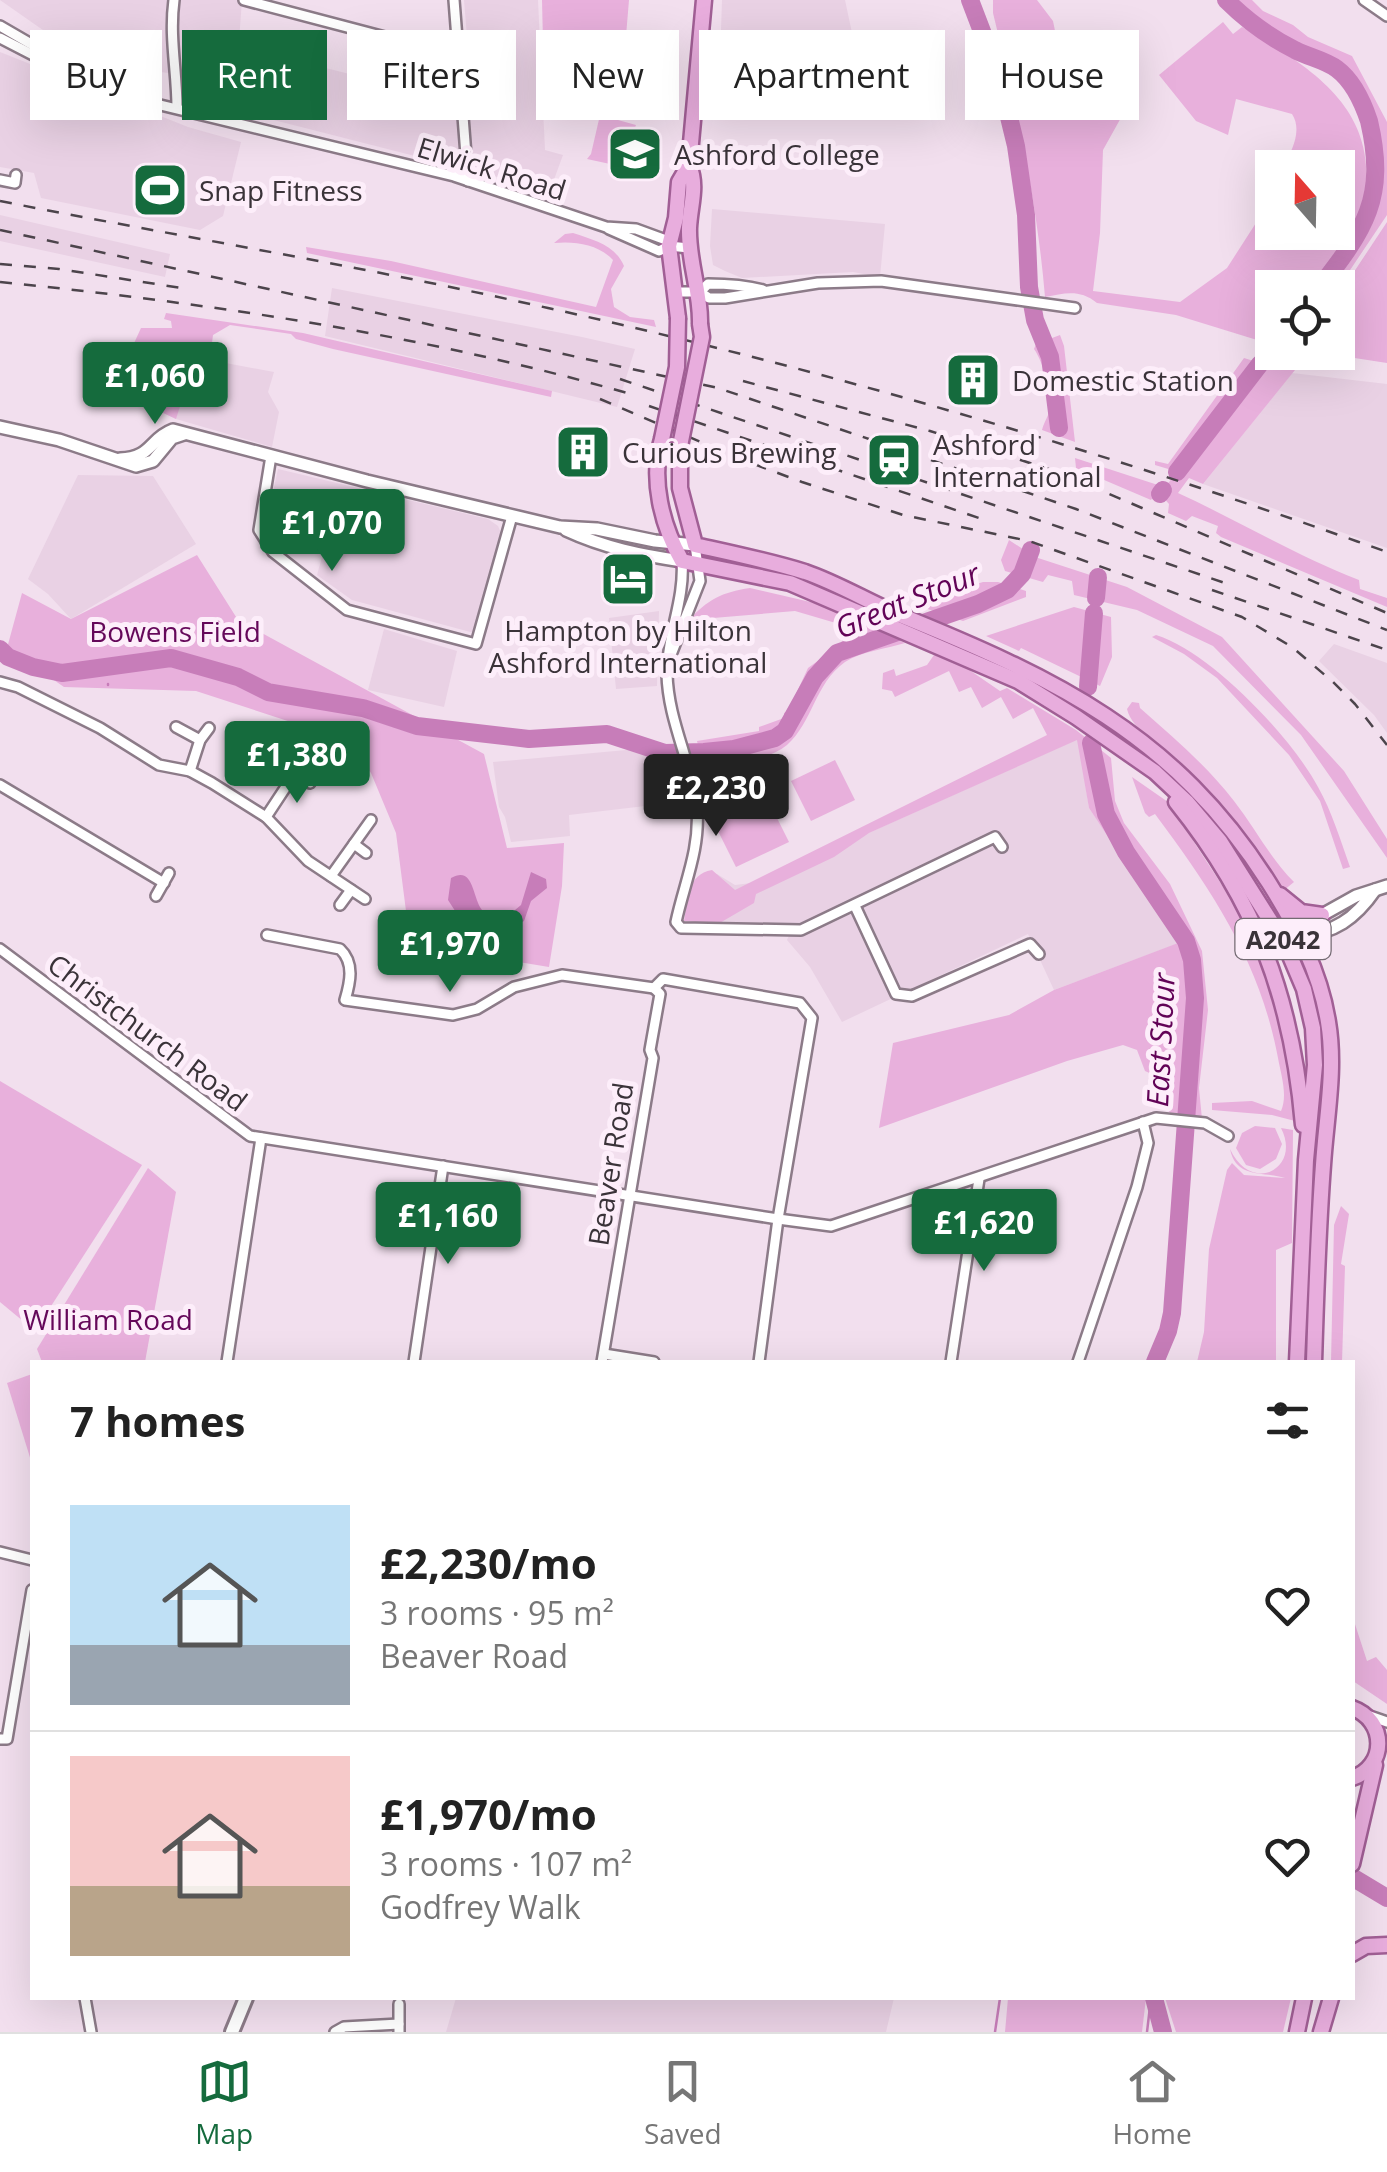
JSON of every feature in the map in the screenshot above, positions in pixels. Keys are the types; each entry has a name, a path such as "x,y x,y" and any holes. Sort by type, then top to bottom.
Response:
{"main road":[{"path":"690,562 670,543 657,484 656,458 676,367 678,318 669,246 679,182 689,165 704,0"},
{"path":"689,165 695,180 689,248 700,292 702,337 680,446 680,488 695,545"},
{"name":"A2042","path":"695,545 805,572 971,643 1022,675 1136,759 1187,802 1220,841 1285,944 1304,989 1315,1044 1297,1360"},
{"name":"A2042","path":"690,562 790,584 950,652 1022,675 1083,701 1169,762 1206,798 1272,888 1300,936 1321,990 1331,1046 1319,1211 1314,1360"},
{"path":"1136,759 1202,838 1229,879 1268,956 1294,1046 1306,1160"},
{"name":"A2042","path":"1272,888 1301,912 1322,915"},
{"path":"1355,1709 1370,1716 1381,1736 1380,1759 1355,1853"},
{"path":"1355,1777 1367,1772 1380,1759"},
{"path":"1355,1952 1366,1946 1386,1945"},
{"path":"232,2032 245,2000"},
{"path":"1297,2032 1304,2000"},
{"path":"1321,2032 1328,2000"}],"street":[{"path":"174,0 172,40 178,108"},
{"path":"244,0 358,30"},
{"path":"454,0 457,30"},
{"path":"1364,0 1387,16"},
{"name":"Elwick Road","path":"0,26 30,44"},
{"name":"Elwick Road","path":"0,38 30,53"},
{"name":"Elwick Road","path":"162,105 468,180 606,227 636,230 666,240 669,246 689,248"},
{"path":"464,120 468,180"},
{"path":"0,180 14,183 16,175"},
{"path":"674,292 700,292 708,284 746,285 764,290 850,280 881,281 1075,308"},
{"path":"0,428 47,436 120,458 148,452 167,431 560,527 695,545 668,649 668,674 696,801 696,852 676,917 678,925 686,929 793,932 996,837 1002,846"},
{"path":"270,456 259,530 273,552 347,610 476,644 512,516"},
{"path":"560,527 594,544 630,554 690,562"},
{"path":"668,674 673,646 700,581 690,562"},
{"path":"0,682 100,728 159,765 190,771 266,818 292,848 365,899"},
{"path":"176,727 200,740"},
{"path":"190,771 200,740 209,728"},
{"path":"282,765 310,784"},
{"path":"266,818 294,773"},
{"path":"0,785 164,883"},
{"path":"331,876 370,820"},
{"path":"354,844 366,853"},
{"path":"156,896 169,873"},
{"path":"1285,944 1322,915 1381,888"},
{"path":"1300,936 1326,934 1363,907 1381,888"},
{"path":"340,906 351,890"},
{"path":"855,906 896,994 912,996 1030,944 1039,954"},
{"path":"268,935 340,950 347,956 350,968 345,1000 438,1013 466,1014 514,987 562,975 654,988 663,980 800,1003 812,1018 759,1360"},
{"name":"Christchurch Road","path":"0,949 250,1136 778,1219 831,1226 1143,1122 1171,1119 1205,1123 1228,1136"},
{"name":"Beaver Road","path":"603,1358 660,994 654,988"},
{"path":"1079,1360 1140,1177 1148,1143 1143,1122"},
{"path":"227,1360 260,1138"},
{"path":"414,1360 443,1166"},
{"path":"952,1360 979,1179"},
{"path":"603,1358 628,1360"},
{"path":"0,1552 30,1560"},
{"path":"0,1739 7,1739 30,1602"},
{"path":"1370,1716 1387,1722"},
{"path":"85,2000 91,2032"},
{"path":"335,2032 344,2027 399,2028 400,2004"}],"shaded area":[{"path":"0,0 242,0 240,30 182,30 182,75 162,72 162,30 43,30"},
{"path":"464,0 538,0 536,120 544,120 545,150 563,155 552,185 509,180 273,120 327,120 327,68 347,73 347,120 516,120 516,30 466,30"},
{"path":"722,0 845,0 851,30 721,30"},
{"path":"0,52 30,64 30,120 162,120 162,117 241,142 223,216 200,230 41,198 34,173 0,167"},
{"path":"712,209 885,224 880,277 853,272 742,278 713,265"},
{"path":"0,215 170,254 165,277 0,241"},
{"path":"332,288 635,349 617,407 325,336"},
{"path":"200,349 210,360 274,372 268,392 279,412 272,447 176,419 113,389"},
{"path":"1292,373 1387,384 1387,548 1203,484"},
{"path":"278,469 488,519 498,526 501,533 474,633 352,600 317,575 331,525 269,510"},
{"path":"78,475 153,476 196,544 71,619 28,579"},
{"path":"659,611 657,686 616,689 609,618"},
{"path":"384,629 457,651 444,707 368,690"},
{"path":"1334,644 1387,663 1387,733 1319,661"},
{"path":"1078,739 1089,808 1179,943 1054,990 1028,934 842,1022 810,967 787,940 793,926 690,920 703,875 717,874 735,885 759,882"},
{"path":"637,749 671,763 679,802 569,815 570,836 511,842 499,807 493,762"},
{"path":"531,872 546,879 547,888 531,901 524,921 511,929 461,920 448,900 451,878 464,876 482,910 509,915 521,905"},
{"path":"455,2000 894,2000 886,2032 446,2032"}],"green space":[{"path":"542,0 629,0 626,30 543,30"},
{"path":"993,0 1037,0 1053,21 1055,30 997,30"},
{"path":"1228,0 1252,0 1263,11 1308,37 1352,56 1387,122 1387,215 1350,270 1328,270 1343,250 1355,250 1355,234 1374,208 1382,168 1363,105 1332,66 1292,49"},
{"path":"1223,22 1233,34 1242,27 1296,61 1339,100 1355,123 1364,150 1366,181 1361,217 1355,227 1355,150 1292,150 1296,127 1292,114 1236,99 1228,135 1196,121 1159,75"},
{"path":"599,120 636,125 626,151 614,152 610,164 587,159"},
{"path":"1017,120 1120,120 1103,150 1093,291 1180,302 1227,268 1255,224 1255,250 1340,250 1325,270 1255,270 1255,339 1176,315 1097,303 1078,294 1045,297"},
{"path":"1387,222 1387,363 1355,358 1355,270"},
{"path":"573,233 603,244 624,266 611,289 614,307 630,317 654,320 656,327 307,253 306,247 391,261 596,307 613,260 586,245 554,243"},
{"path":"166,313 303,333 552,391 551,397 333,349 296,339 291,334 230,325 213,335 209,366 194,381 188,381 176,419 113,389 141,328 172,328 171,321 164,319"},
{"path":"1060,335 1075,442 1042,430 1049,399 1034,349 1036,344"},
{"path":"1244,358 1255,361 1175,471 1155,465 1155,461 1168,464"},
{"path":"1255,369 1295,370 1203,484 1189,478 1178,493 1359,580 1360,589 1387,598 1387,607 1221,537 1216,533 1218,526 1192,516 1186,521 1168,513 1169,504 1160,494"},
{"path":"1075,458 1161,486 1151,500 1076,468"},
{"path":"1009,540 1035,557 1127,587 1222,637 1344,771 1387,839 1387,858 1301,735 1213,646 1137,610 1074,595 1072,581 1048,575 1043,582 1005,571 1001,560"},
{"name":"Bowens Field","path":"197,555 238,620 484,754 507,848 564,843 562,886 549,967 447,950 406,911 396,833 371,773 343,739 196,691 64,687 7,648 22,593 71,619"},
{"path":"983,582 998,582 1026,591 1026,597 963,621 913,604"},
{"path":"750,588 819,604 905,643 845,662 827,681 796,736 778,751 747,762 704,769 697,741 759,731 759,727 784,718 808,668 841,644 846,626 795,611 689,620 716,598"},
{"path":"1074,607 1111,617 1112,657 1100,686 1021,648 1019,651 986,636"},
{"path":"1156,635 1177,644 1224,677 1270,722 1306,767 1323,796 1350,867 1343,869 1320,801 1289,755 1217,678 1152,637"},
{"path":"934,655 965,667 1000,691 1007,688 1076,730 1111,758 1115,801 1124,823 1170,884 1202,951 1208,1010 1199,1088 1202,1119 1171,1114 1163,1073 1145,1071 1137,1050 1123,1045 879,1128 893,1043 1009,1015 1054,990 1178,943 1089,808 1077,740 869,833 834,857 756,894 754,903 718,924 684,921 690,889 704,872 712,870 735,890 1047,735 1033,708 1013,719 1001,697 982,708 971,687 959,692 949,671 895,697 892,691 882,689 883,673 894,669 896,676 927,665"},
{"path":"1132,702 1139,703 1213,776 1294,882 1283,891 1276,885 1193,777 1135,724 1127,709"},
{"path":"835,760 855,800 811,821 791,781"},
{"path":"1132,777 1168,802 1242,916 1273,981 1297,1110 1295,1121 1212,1110 1212,1103 1252,1101 1281,1111 1283,1085 1270,1023 1232,929 1155,814 1149,817 1145,813"},
{"path":"763,790 789,842 736,867 710,815"},
{"path":"0,1081 142,1165 35,1331 0,1302"},
{"path":"1255,1126 1275,1128 1282,1144 1276,1159 1260,1169 1246,1165 1236,1148 1242,1133"},
{"path":"1281,1128 1293,1130 1292,1243 1276,1250 1276,1360 1197,1360 1204,1332 1209,1249 1227,1170 1232,1163 1244,1175 1285,1178 1244,1170 1233,1159 1230,1149 1239,1163 1261,1173 1280,1165 1286,1143"},
{"name":"William Road","path":"148,1168 176,1192 145,1360 41,1360 37,1349"},
{"path":"1341,1206 1349,1214 1341,1264 1345,1266 1342,1360 1331,1360 1334,1225"},
{"name":"William Road","path":"30,1375 30,1458 7,1383"},
{"path":"1355,1624 1367,1661 1376,1657 1387,1670 1387,1704 1355,1682"},
{"path":"1008,2000 1146,2000 1142,2032 1005,2032"},
{"path":"1166,2000 1291,2000 1283,2032 1176,2032"}],"waterway":[{"name":"Great Stour","path":"970,0 999,76 1016,146 1026,215 1029,287 1035,320 1050,357 1059,428"},
{"name":"East Stour","path":"1226,0 1277,40 1337,69 1357,93 1369,121 1374,148 1373,192 1360,230 1332,270"},
{"name":"East Stour","path":"1177,472 1255,370"},
{"name":"East Stour","path":"1160,494 1163,490"},
{"name":"Great Stour","path":"0,649 8,657 33,667 62,673 171,658 238,677 268,692 363,708 417,726 529,739 607,734 665,753 704,752 775,738 785,731 815,677 837,653 978,604 1007,590 1022,574 1031,550"},
{"name":"East Stour","path":"1096,598 1098,577"},
{"name":"East Stour","path":"1088,687 1094,613"},
{"name":"Great Stour","path":"105,666 106,671"},
{"name":"East Stour","path":"1091,743 1106,814 1126,852 1186,941 1192,960 1195,998 1172,1313 1156,1360"},
{"path":"1355,1879 1387,1898"},
{"path":"995,2032 1000,2000"},
{"path":"1147,2032 1151,2000"},
{"name":"East Stour","path":"1155,2000 1163,2032"}],"railway":[{"path":"0,201 480,293 760,359 1076,448 1387,552"},
{"path":"0,230 718,388 1076,509 1387,630"},
{"path":"0,264 188,289"},
{"path":"0,282 161,300 320,324 477,355 634,395"},
{"path":"620,379 1231,585"},
{"path":"743,381 930,431 1058,472 1387,613"},
{"path":"600,399 802,482 903,515 1029,541 1242,617 1292,647 1333,682 1387,745"},
{"path":"649,406 985,520"},
{"path":"1212,590 1387,650"}],"place":[{"name":"Ashford College","path":"635,154"},
{"name":"Snap Fitness","path":"160,190"},
{"name":"Domestic Station","path":"973,380"},
{"name":"Curious Brewing","path":"583,452"},
{"name":"Ashford International","path":"894,460"},
{"name":"Hampton by Hilton Ashford International","path":"628,579"}]}
